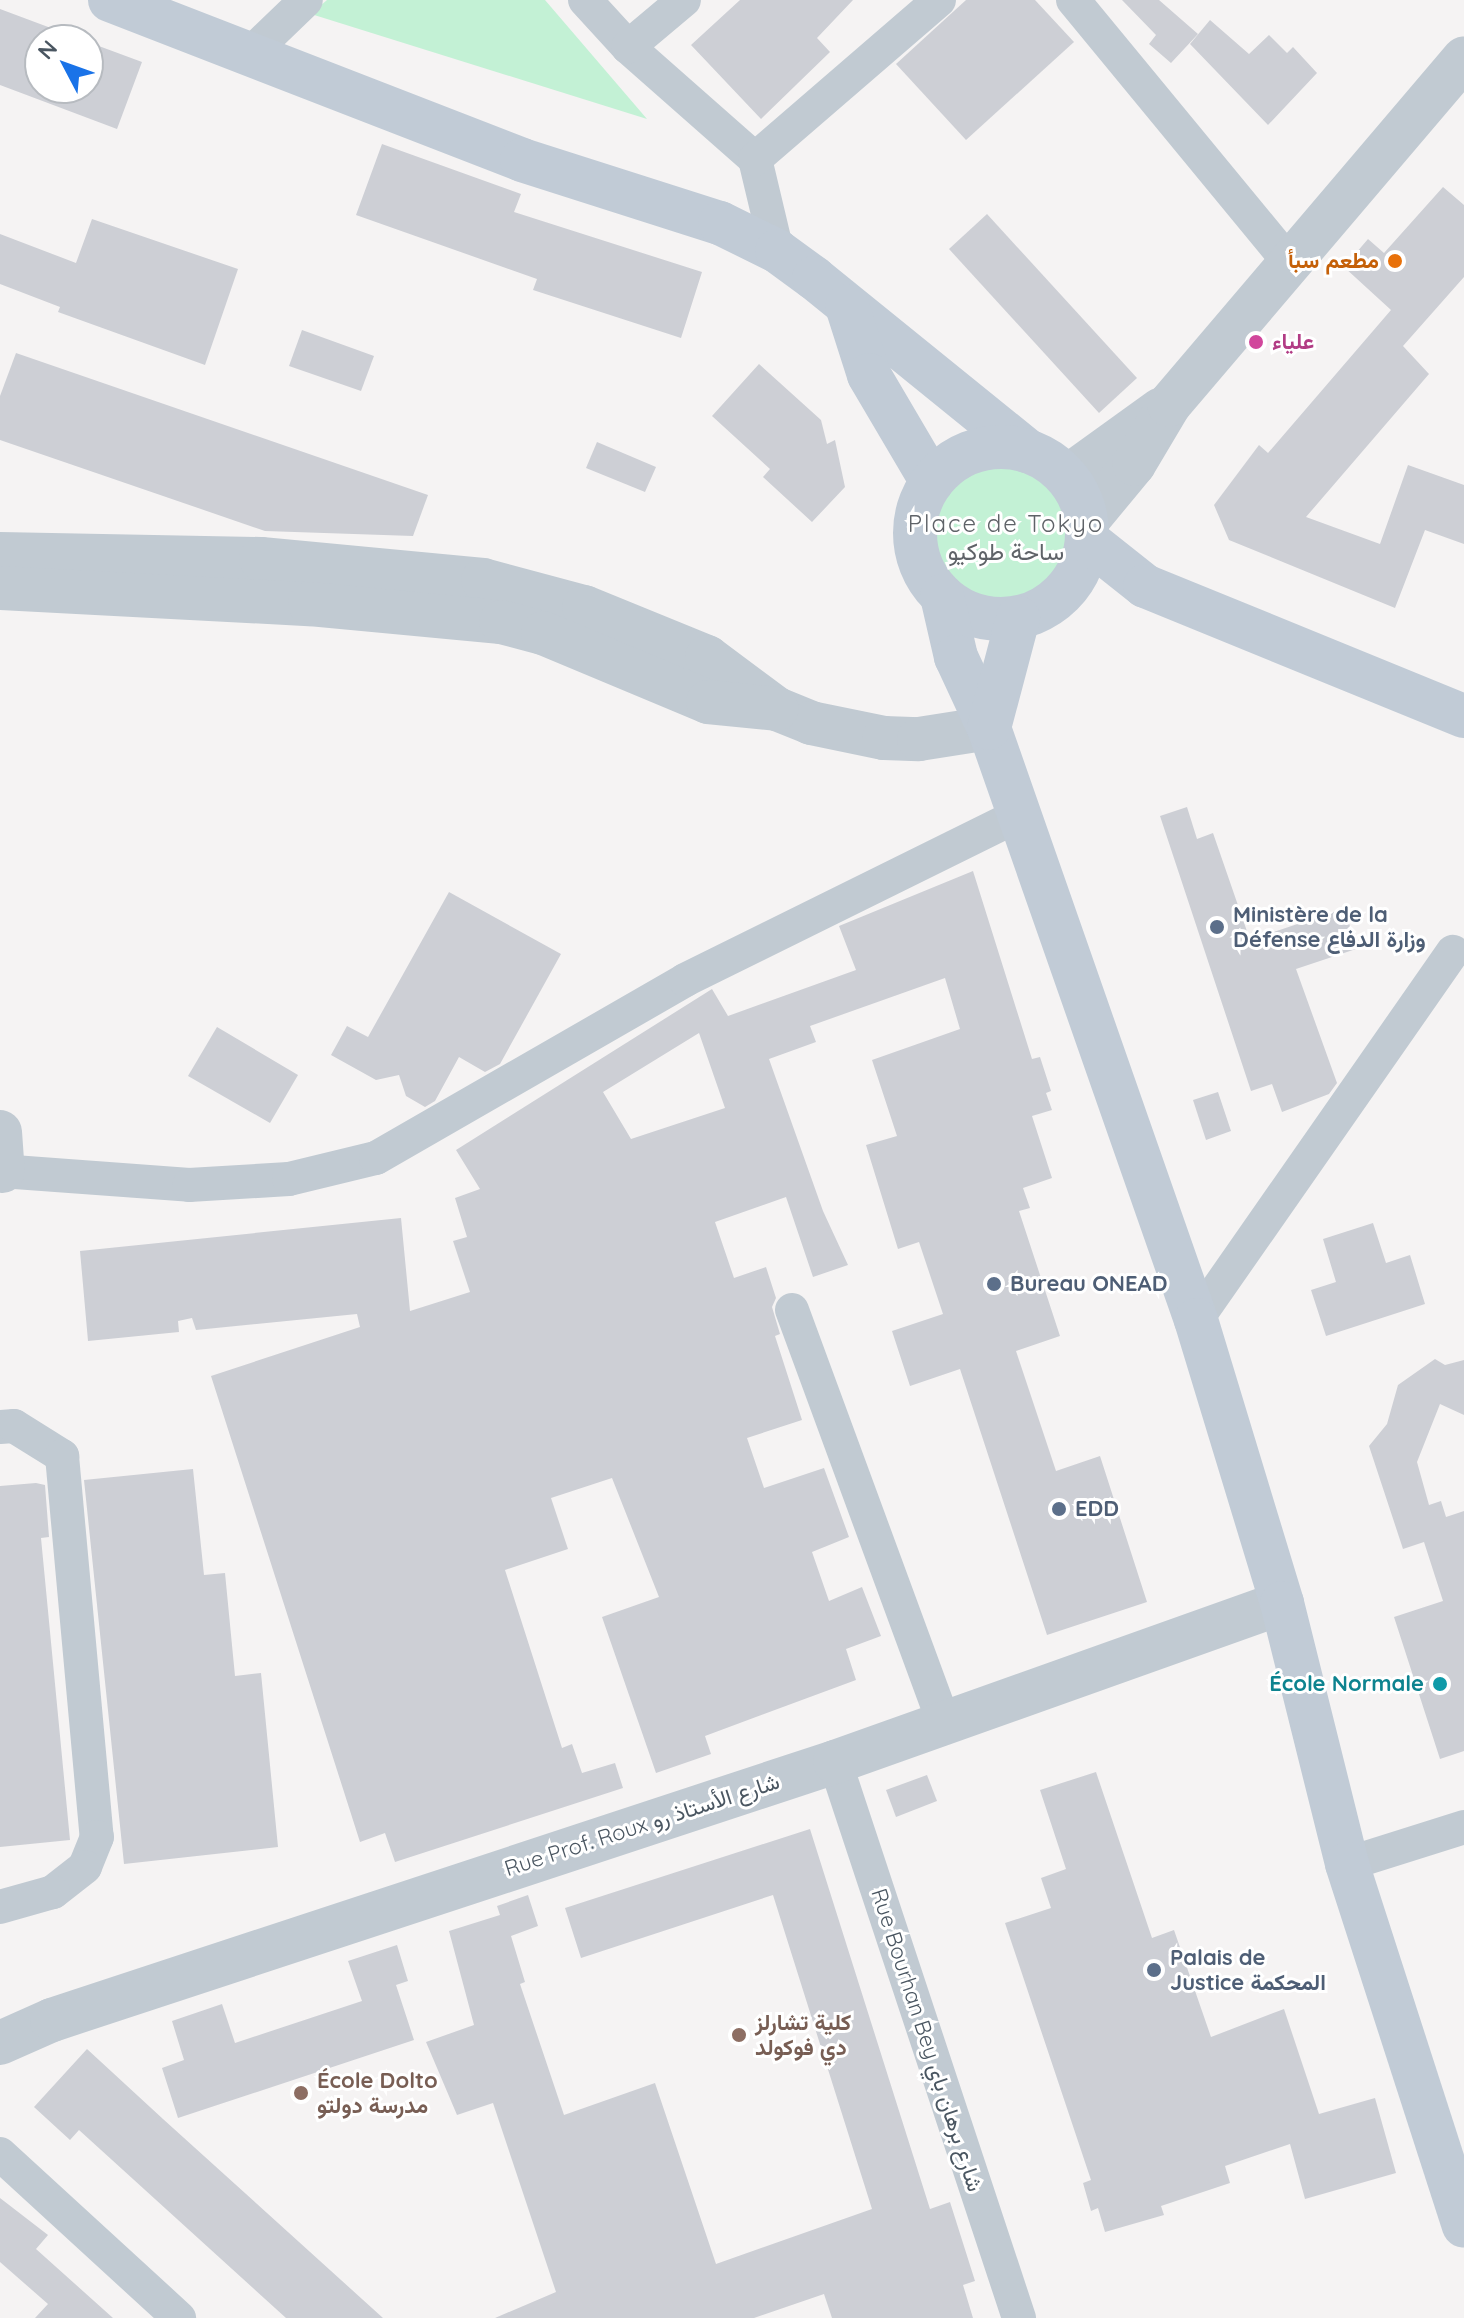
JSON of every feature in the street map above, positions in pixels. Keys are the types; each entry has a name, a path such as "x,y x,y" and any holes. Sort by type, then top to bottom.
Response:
{"main road":[{"path":"110,0 522,160 720,223 777,251 1028,451 1067,477 1083,546 1060,595 1018,618 991,619 964,611 942,596 926,577 914,528 932,482 951,462 975,451 1002,447 1028,451"},
{"path":"847,306 869,375 932,482"},
{"path":"1083,546 1145,586 1464,716"},
{"path":"942,596 956,657 989,728 1017,816 1196,1320 1282,1603 1347,1864 1464,2226"},
{"path":"989,728 1018,618"}],"street":[{"path":"251,53 306,0"},
{"path":"585,0 628,47 755,159 777,251"},
{"path":"628,47 684,0"},
{"path":"755,159 939,0"},
{"path":"1073,0 1292,266"},
{"path":"1083,546 1169,405 1292,266 1464,58"},
{"path":"1067,477 1169,405"},
{"path":"0,554 261,559 483,580 584,607 707,657 777,709"},
{"path":"0,588 201,596 489,621 543,633 708,702 777,709 847,733 919,739 989,728"},
{"path":"1,1158 189,1185 289,1179 376,1158 685,980 1017,816"},
{"path":"1196,1320 1453,952"},
{"path":"792,1310 943,1721"},
{"path":"0,1427 14,1426 62,1456 97,1837 85,1867 53,1892 0,1907"},
{"name":"Rue Prof. Roux شارع الأستاذ رو","path":"0,2043 52,2020 835,1762 943,1721 1282,1603"},
{"name":"Rue Bourhan Bey شارع برهان باي","path":"835,1762 1019,2318"},
{"path":"1347,1864 1464,1827"},
{"path":"0,2154 179,2318"}],"green space":[{"path":"327,0 545,0 647,119 311,14"},
{"name":"Place de Tokyo ساحة طوكيو","path":"1001,465 1028,470 1051,485 1066,508 1071,535 1066,562 1051,585 1028,600 1001,605 974,600 951,585 936,562 931,535 936,508 951,485 974,470"}],"building":[{"path":"740,0 853,0 817,38 830,52 761,119 691,45"},
{"path":"966,0 1035,0 1074,42 966,140 896,64"},
{"path":"1122,0 1159,0 1198,34 1171,63 1149,44 1156,35"},
{"path":"0,9 40,24 24,24 24,94 0,85"},
{"path":"1210,20 1249,54 1269,35 1287,53 1293,47 1317,73 1268,125 1190,44"},
{"path":"104,48 142,62 117,129 51,104 104,104"},
{"path":"382,144 521,194 514,212 702,272 681,338 533,290 537,279 356,215"},
{"path":"1443,187 1464,205 1464,277 1403,346 1429,374 1306,517 1380,544 1408,465 1464,485 1464,544 1425,530 1395,608 1229,540 1214,505 1259,445 1268,453 1391,310 1344,267 1368,239 1384,253"},
{"path":"987,214 1137,378 1099,413 949,249"},
{"path":"92,219 238,269 205,365 58,312 60,307 0,284 0,234 76,263"},
{"path":"302,330 374,356 361,391 289,366"},
{"path":"16,353 428,495 413,536 265,531 0,440 0,396"},
{"path":"759,364 821,420 827,444 835,440 845,487 812,522 763,477 770,469 712,416"},
{"path":"597,442 656,467 645,492 586,468"},
{"path":"1187,807 1197,839 1213,833 1250,940 1345,908 1356,949 1296,969 1337,1083 1329,1094 1282,1112 1272,1084 1251,1091 1160,816"},
{"path":"973,871 1032,1059 1040,1057 1051,1091 1046,1093 1052,1110 1032,1116 1052,1178 1023,1188 1030,1208 1019,1211 1060,1336 1016,1351 1056,1471 1100,1456 1147,1602 1047,1635 960,1369 910,1386 892,1331 943,1314 919,1242 898,1249 866,1145 897,1136 872,1060 960,1029 945,978 810,1026 816,1042 769,1059 823,1211 848,1265 813,1277 786,1197 715,1222 734,1278 766,1267 776,1298 772,1307 780,1334 775,1336 802,1420 747,1438 764,1488 824,1468 849,1537 812,1552 829,1601 862,1587 881,1636 846,1649 856,1680 705,1736 711,1754 656,1773 602,1617 659,1597 612,1478 551,1498 568,1549 505,1570 562,1748 572,1744 582,1773 615,1763 623,1788 395,1862 385,1833 360,1842 211,1376 360,1327 357,1314 196,1330 192,1318 178,1321 179,1332 88,1341 80,1251 401,1218 410,1311 470,1292 453,1241 467,1237 455,1198 480,1189 456,1150 712,989 728,1016 856,970 839,926","holes":["699,1033 725,1108 631,1139 603,1092"]},
{"path":"449,892 561,954 500,1064 485,1072 459,1057 435,1101 425,1107 406,1096 399,1075 376,1080 331,1055 347,1026 368,1037"},
{"path":"217,1027 298,1075 270,1123 188,1076"},
{"path":"1218,1092 1231,1131 1206,1140 1193,1100"},
{"path":"1373,1223 1386,1263 1410,1255 1425,1304 1326,1336 1311,1290 1336,1282 1323,1239"},
{"path":"1435,1359 1445,1365 1464,1360 1464,1415 1440,1404 1417,1462 1429,1505 1441,1501 1446,1517 1464,1511 1464,1751 1440,1759 1394,1617 1443,1601 1424,1542 1403,1549 1369,1446 1387,1424 1398,1385"},
{"path":"193,1469 204,1575 225,1573 235,1676 261,1673 278,1847 124,1864 84,1480"},
{"path":"45,1485 49,1537 41,1538 70,1840 0,1847 0,1486"},
{"path":"1096,1772 1152,1938 1174,1930 1211,2037 1284,2009 1319,2114 1375,2098 1396,2173 1305,2199 1290,2144 1225,2166 1230,2183 1161,2206 1164,2215 1105,2232 1098,2208 1091,2211 1083,2183 1091,2180 1005,1923 1051,1908 1041,1878 1066,1869 1040,1790"},
{"path":"927,1775 937,1801 896,1817 886,1790"},
{"path":"810,1829 930,2209 950,2202 975,2281 963,2285 973,2318 832,2318 824,2294 754,2318 495,2318 556,2292 493,2103 457,2115 426,2042 474,2025 449,1931 500,1915 497,1906 528,1895 538,1926 511,1936 525,1982 520,1984 564,2115 655,2083 716,2264 872,2209 773,1895 581,1958 565,1908"},
{"path":"397,1945 408,1981 396,1985 414,2040 178,2118 162,2068 184,2060 172,2021 222,2004 235,2043 362,2001 348,1961"},
{"path":"87,2049 383,2318 286,2318 79,2130 70,2140 34,2107"},
{"path":"0,2198 48,2235 36,2249 113,2318 35,2318 48,2304 0,2262"}],"place":[{"name":"مطعم سبأ","path":"1395,261"},
{"name":"علياء","path":"1256,342"},
{"name":"Ministère de la Défense وزارة الدفاع","path":"1217,927"},
{"name":"Bureau ONEAD","path":"994,1284"},
{"name":"EDD","path":"1059,1509"},
{"name":"École Normale","path":"1440,1684"},
{"name":"Palais de Justice المحكمة","path":"1154,1970"},
{"name":"كلية تشارلز دي فوكولد","path":"739,2035"},
{"name":"École Dolto مدرسة دولتو","path":"301,2093"}],"district":[{"name":"Place de Tokyo ساحة طوكيو","path":"1006,538"}]}
